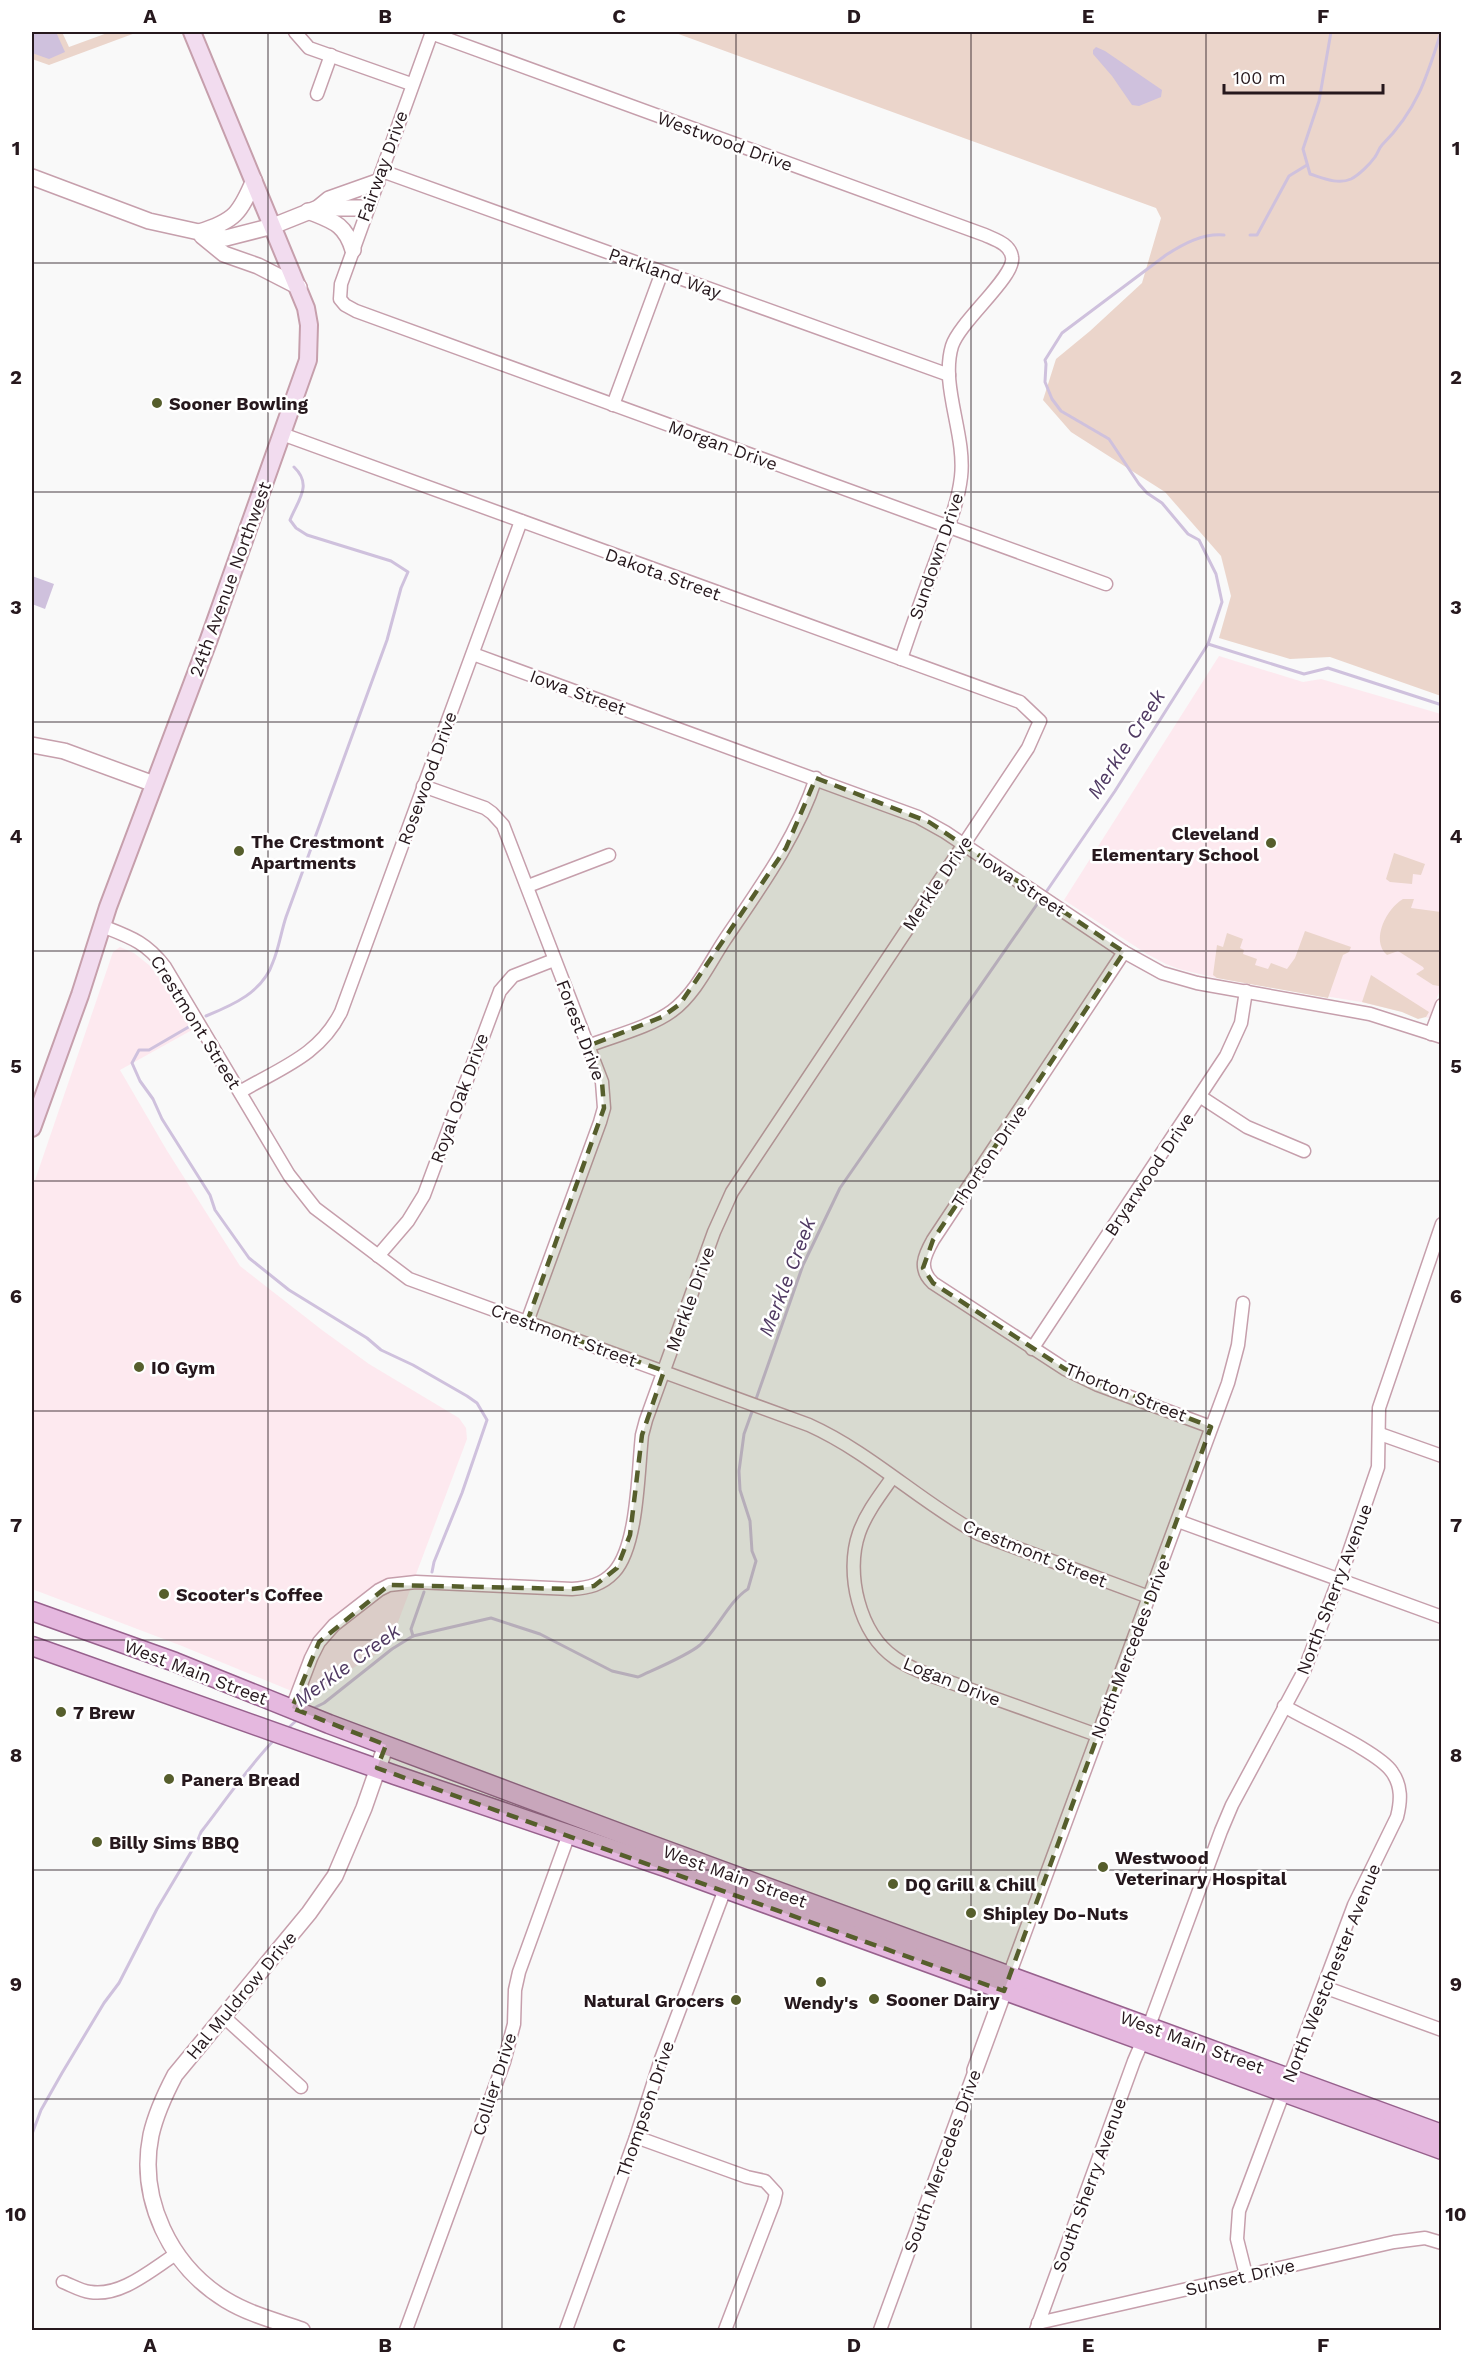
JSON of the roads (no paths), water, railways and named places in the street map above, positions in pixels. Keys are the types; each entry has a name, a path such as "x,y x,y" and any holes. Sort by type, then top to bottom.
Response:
{"main road":[{"name":"24th Avenue Northwest","path":"32,1128 102,926 209,639 308,360 309,325 299,287 192,32"},
{"name":"West Main Street","path":"32,1611 176,1662 329,1724 1007,1983 1287,2084 1442,2134"},
{"name":"West Main Street","path":"32,1646 725,1889 1007,1983"},
{"name":"West Main Street","path":"1287,2084 1442,2150"}],"street":[{"path":"295,32 309,48 411,84"},
{"name":"Fairway Drive","path":"342,302 339,292 431,32"},
{"name":"Westwood Drive","path":"431,32 985,235 1005,244 1012,257"},
{"path":"317,94 331,55"},
{"path":"32,177 149,221 226,238 273,226 379,177"},
{"name":"Parkland Way","path":"379,177 662,272 949,375"},
{"path":"198,232 233,218 241,208 254,180"},
{"path":"313,209 368,208"},
{"path":"313,209 340,226 349,236 353,250"},
{"path":"198,232 224,254 258,266 299,287"},
{"name":"Sundown Drive","path":"901,659 955,509 962,463 958,423 949,375 949,357 957,335 1006,276 1012,257"},
{"path":"613,405 662,272"},
{"name":"Morgan Drive","path":"342,302 356,311 1106,584"},
{"name":"Dakota Street","path":"282,434 1020,702 1040,721"},
{"name":"Rosewood Drive","path":"240,1092 316,1048 334,1025 347,998 521,521"},
{"name":"Iowa Street","path":"473,654 918,817 963,844 1124,951 1155,970 1176,979 1370,1014 1436,1035"},
{"name":"Merkle Drive","path":"294,1710 311,1658 320,1642 334,1625 379,1590 390,1585 411,1582 572,1589 594,1586 612,1574 621,1559 630,1535 642,1435 714,1232 732,1192 1028,748 1040,721"},
{"path":"32,745 64,751 154,784"},
{"path":"588,1046 662,1017 680,1004 698,982 786,848 801,820 816,778"},
{"name":"Forest Drive","path":"423,786 464,800 492,813 503,825 602,1082 604,1108 527,1322"},
{"path":"528,886 609,855"},
{"name":"Crestmont Street","path":"102,926 134,938 153,951 165,967 289,1175 306,1199 409,1279 809,1425 839,1440 953,1520 979,1534 1149,1598"},
{"name":"Thorton Drive","path":"1011,1335 933,1283 925,1274 923,1258 1124,951"},
{"name":"Royal Oak Drive","path":"378,1256 408,1221 424,1195 500,991 513,976 554,960"},
{"name":"Bryarwood Drive","path":"1032,1349 1201,1097 1235,1040 1244,1010 1246,991"},
{"path":"1436,1035 1442,1005"},
{"path":"1201,1097 1247,1127 1304,1151"},
{"name":"North Sherry Avenue","path":"1146,2033 1232,1805 1295,1689 1312,1652 1339,1579 1378,1467 1380,1402 1428,1270 1442,1224"},
{"name":"North Mercedes Drive","path":"1007,1983 1178,1521 1235,1360 1243,1304"},
{"name":"Thorton Street","path":"1011,1335 1065,1370 1098,1385 1211,1427"},
{"path":"1380,1434 1442,1456"},
{"name":"Logan Drive","path":"892,1478 863,1525 856,1546 854,1562 854,1575 861,1607 878,1642 894,1658 924,1673 1097,1735"},
{"path":"1178,1521 1442,1617"},
{"name":"North Westchester Avenue","path":"1246,2275 1237,2239 1237,2221 1361,1889 1397,1817 1400,1806 1399,1788 1391,1770 1374,1756 1284,1706"},
{"name":"Hal Muldrow Drive","path":"302,2331 239,2308 205,2284 176,2254 167,2240 153,2206 148,2166 151,2135 160,2106 175,2076 309,1913 335,1876 364,1808 386,1744"},
{"name":"Collier Drive","path":"406,2331 504,2062 514,2024 515,1990 519,1972 569,1834"},
{"name":"Thompson Drive","path":"566,2331 636,2137 661,2058 725,1889"},
{"name":"South Mercedes Drive","path":"880,2331 1007,1983"},
{"path":"1323,1987 1442,2030"},
{"path":"224,2017 301,2087"},
{"name":"South Sherry Avenue","path":"1037,2327 1146,2033"},
{"path":"636,2137 747,2177 765,2181 776,2193 725,2331"},
{"name":"Sunset Drive","path":"1037,2327 1246,2275 1409,2239 1425,2238 1442,2243"},
{"path":"63,2282 89,2292 110,2290 137,2280 176,2254"}],"waterway":[{"name":"Merkle Creek","path":"1331,32 1319,101 1303,149 1310,174 1341,181 1346,181 1361,172 1404,119 1431,64 1441,32"},
{"name":"Merkle Creek","path":"1250,235 1257,235 1289,176 1307,165"},
{"name":"Merkle Creek","path":"1044,895 1115,791 1208,644 1222,602 1216,574 1199,540 1188,534 1162,503 1147,493 1109,439 1061,411 1052,399 1045,382 1045,360 1062,333 1166,255 1186,243 1208,236 1224,235"},
{"path":"206,1016 246,996 262,982 268,972 387,640 401,588 408,572 391,561 307,535 296,528 290,520 302,493 303,480 294,467"},
{"path":"1208,644 1304,674 1328,668 1442,705"},
{"name":"Merkle Creek","path":"755,1402 803,1265 840,1188 1040,900"},
{"path":"192,1025 149,1050 139,1050 132,1063 162,1119 210,1195 215,1210 249,1258 289,1290 367,1338 381,1350 413,1365 467,1396 477,1403 487,1420 432,1572"},
{"name":"Merkle Creek","path":"312,1709 324,1703 392,1649 413,1636 491,1618 540,1634 612,1671 638,1677 700,1645 735,1601 748,1589 756,1561 752,1551 750,1521 740,1490 739,1471 744,1434 753,1409"},
{"path":"413,1636 411,1629 424,1592"},
{"name":"Merkle Creek","path":"287,1729 297,1720"},
{"name":"Merkle Creek","path":"32,2134 41,2110 104,2003 119,1983 157,1909 201,1832 275,1739"}],"place":[{"name":"Sooner Bowling","path":"157,403"},
{"name":"Cleveland Elementary School","path":"1271,843"},
{"name":"The Crestmont Apartments","path":"239,851"},
{"name":"IO Gym","path":"139,1367"},
{"name":"Scooter's Coffee","path":"164,1594"},
{"name":"7 Brew","path":"61,1712"},
{"name":"Panera Bread","path":"169,1779"},
{"name":"Billy Sims BBQ","path":"97,1842"},
{"name":"Westwood Veterinary Hospital","path":"1103,1867"},
{"name":"DQ Grill & Chill","path":"893,1884"},
{"name":"Shipley Do-Nuts","path":"971,1913"},
{"name":"Wendy's","path":"821,1982"},
{"name":"Sooner Dairy","path":"874,1999"},
{"name":"Natural Grocers","path":"736,2000"}]}
